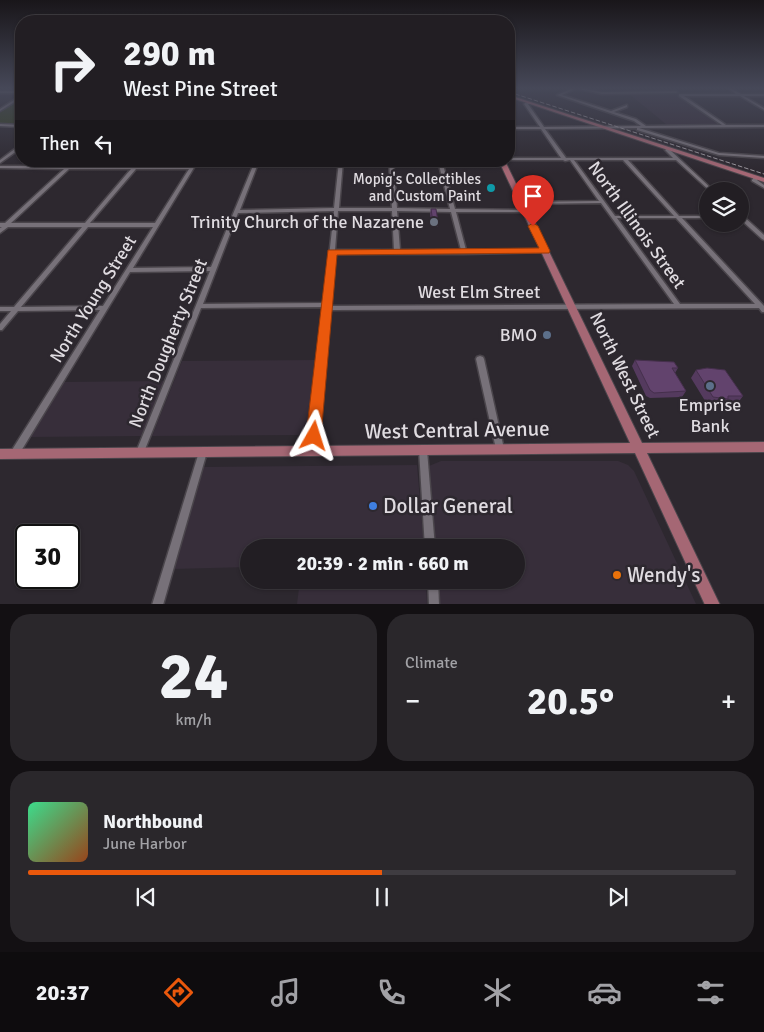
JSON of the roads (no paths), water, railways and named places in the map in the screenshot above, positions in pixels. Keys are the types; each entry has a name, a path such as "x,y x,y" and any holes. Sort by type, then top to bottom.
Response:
{"main road":[{"path":"573,117 764,180"},
{"name":"North West Street","path":"505,167 713,604"},
{"name":"West Central Avenue","path":"0,454 764,447"}],"street":[{"name":"North Illinois Street","path":"535,117 565,160"},
{"path":"627,117 645,127"},
{"path":"712,117 725,126"},
{"path":"0,126 15,126"},
{"path":"515,128 764,126"},
{"path":"632,127 719,154 764,157"},
{"path":"669,149 667,150 676,160 702,182"},
{"path":"0,162 15,151"},
{"path":"515,160 676,160"},
{"name":"North Illinois Street","path":"572,160 679,307"},
{"path":"625,160 762,308"},
{"name":"North Dougherty Street","path":"140,452 255,167"},
{"path":"312,451 340,167"},
{"path":"391,167 397,252"},
{"path":"442,167 464,252"},
{"path":"0,168 192,168"},
{"path":"0,232 68,168"},
{"path":"0,328 134,168"},
{"name":"North Young Street","path":"15,453 192,168"},
{"path":"756,178 754,180 764,187"},
{"path":"237,212 453,210 603,202"},
{"path":"614,217 699,217"},
{"path":"749,224 764,238"},
{"path":"0,225 157,225"},
{"path":"332,252 545,251"},
{"path":"129,270 214,270"},
{"name":"West Elm Street","path":"199,306 762,308"},
{"path":"0,309 105,308"},
{"path":"480,360 500,449"},
{"path":"423,450 429,539"},
{"path":"157,604 203,452"},
{"path":"433,589 434,604"}],"railway":[{"path":"587,117 764,174"}],"place":[{"name":"Mopig's Collectibles and Custom Paint","path":"491,188"},
{"name":"Trinity Church of the Nazarene","path":"434,222"},
{"name":"BMO","path":"547,335"},
{"name":"Emprise Bank","path":"710,386"},
{"name":"Dollar General","path":"373,506"},
{"name":"Wendy's","path":"617,575"}]}
